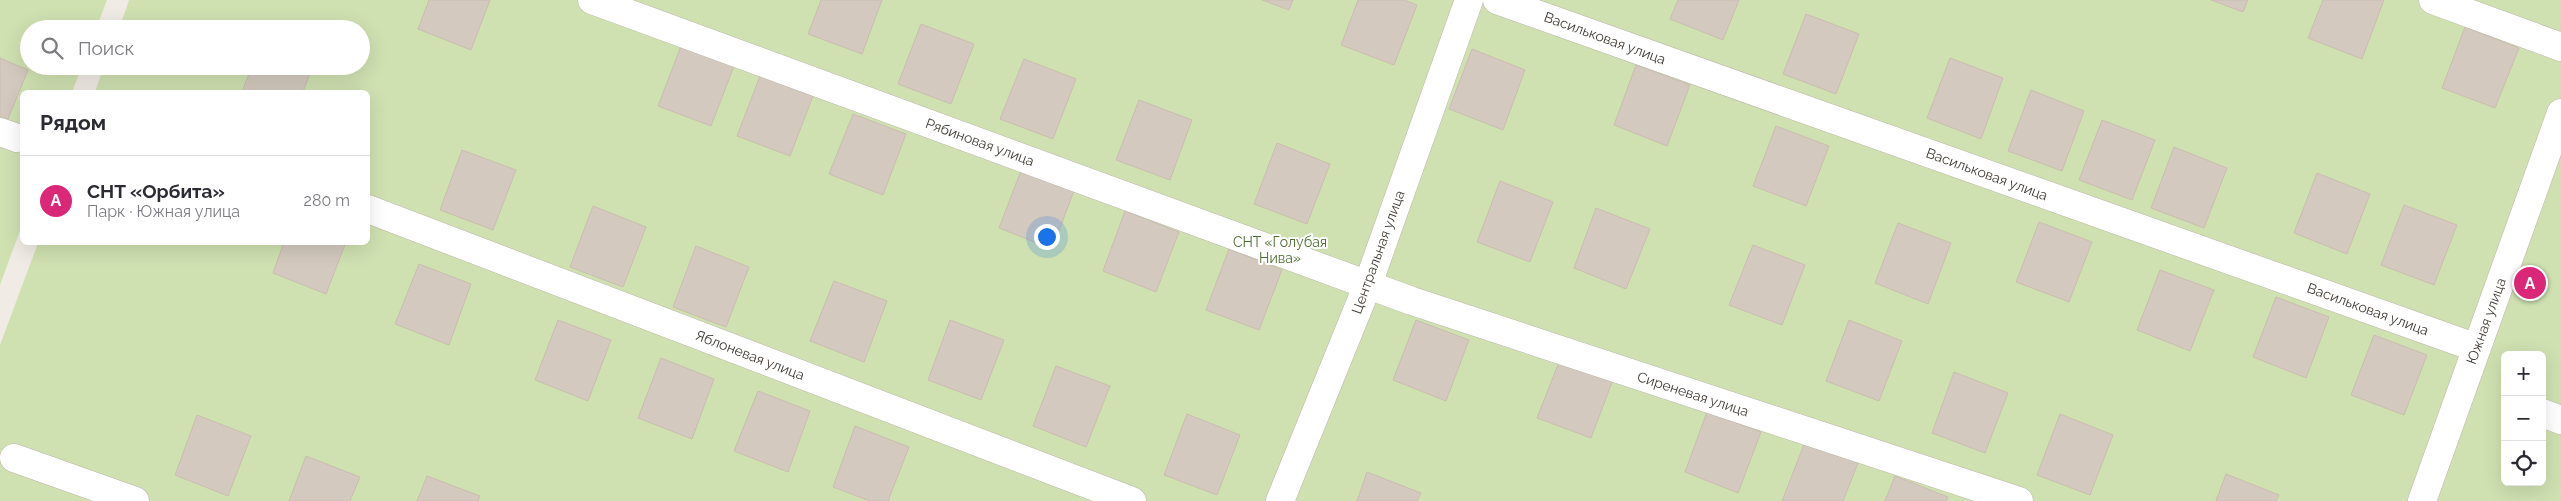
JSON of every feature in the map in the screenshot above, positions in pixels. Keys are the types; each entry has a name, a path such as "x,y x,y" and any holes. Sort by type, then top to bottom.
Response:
{"street":[{"name":"Рябиновая улица","path":"592,0 1368,284"},
{"name":"Центральная улица","path":"1280,501 1368,284 1469,0"},
{"name":"Васильковая улица","path":"1497,0 2477,348"},
{"path":"2433,0 2561,47"},
{"name":"Южная улица","path":"2422,501 2561,113"},
{"name":"Яблоневая улица","path":"370,210 1132,501"},
{"name":"Сиреневая улица","path":"1368,284 1412,301 2020,501"},
{"path":"2546,414 2561,420"},
{"path":"14,458 135,501"}],"green space":[{"path":"0,0 107,0 99,20 20,20 20,75 79,75 73,90 20,90 20,230 0,285"},
{"name":"СНТ «Голубая Нива»","path":"129,0 2561,0 2561,501 0,501 0,345 37,245 370,245 370,90 96,90 101,75 370,75 370,20 122,20"}],"building":[{"path":"429,0 490,0 471,50 418,29"},
{"path":"821,0 882,0 862,54 808,34"},
{"path":"1262,0 1293,0 1289,10"},
{"path":"1358,0 1404,0 1417,5 1394,65 1341,45"},
{"path":"1678,0 1739,0 1723,40 1670,19"},
{"path":"2211,0 2248,0 2243,12"},
{"path":"2323,0 2384,0 2362,59 2308,38"},
{"path":"1806,14 1859,34 1836,94 1783,74"},
{"path":"921,24 974,44 951,104 898,84"},
{"path":"2465,27 2519,48 2495,108 2442,88"},
{"path":"681,46 734,66 711,126 658,106"},
{"path":"1472,49 1525,70 1503,130 1449,109"},
{"path":"0,58 20,67 20,75 26,75 8,119 0,116"},
{"path":"1950,58 2003,78 1981,139 1927,118"},
{"path":"1024,59 1076,79 1053,139 1000,119"},
{"path":"1636,65 1690,85 1667,146 1614,125"},
{"path":"249,75 309,75 304,90 243,90"},
{"path":"760,76 813,96 790,156 737,136"},
{"path":"2031,90 2084,111 2062,171 2008,151"},
{"path":"1139,100 1192,120 1170,180 1116,160"},
{"path":"853,114 906,134 883,195 829,174"},
{"path":"2102,120 2155,140 2132,200 2079,180"},
{"path":"1776,126 1829,146 1806,206 1753,186"},
{"path":"1277,143 1330,164 1307,224 1254,204"},
{"path":"2174,147 2227,168 2204,228 2151,208"},
{"path":"462,150 516,170 493,230 440,210"},
{"path":"1022,168 1075,188 1052,249 999,228"},
{"path":"2317,173 2370,194 2347,254 2294,233"},
{"path":"1500,181 1553,202 1530,262 1477,242"},
{"path":"2404,205 2457,225 2434,285 2381,265"},
{"path":"593,206 646,227 623,287 570,267"},
{"path":"1596,208 1650,229 1626,289 1574,268"},
{"path":"1125,211 1179,232 1156,292 1103,271"},
{"path":"2039,222 2092,242 2069,302 2016,282"},
{"path":"1898,223 1951,243 1928,304 1875,283"},
{"path":"283,245 345,245 326,294 273,273"},
{"path":"1753,245 1805,265 1782,325 1729,305"},
{"path":"696,246 749,267 726,327 673,307"},
{"path":"1229,249 1282,270 1259,330 1206,310"},
{"path":"419,264 471,284 449,345 395,324"},
{"path":"2160,270 2214,290 2190,351 2137,330"},
{"path":"834,281 887,301 864,362 810,341"},
{"path":"2276,297 2329,317 2306,378 2253,357"},
{"path":"558,320 611,340 588,401 535,380"},
{"path":"950,320 1004,340 981,400 928,380"},
{"path":"1416,320 1469,340 1446,401 1393,380"},
{"path":"1849,320 1902,341 1879,401 1826,381"},
{"path":"2374,335 2427,355 2404,415 2351,395"},
{"path":"1561,357 1614,377 1591,438 1537,418"},
{"path":"661,358 714,379 692,439 638,418"},
{"path":"1056,366 1110,386 1086,447 1033,426"},
{"path":"1954,372 2008,393 1985,453 1932,433"},
{"path":"758,391 810,411 788,472 734,451"},
{"path":"1707,412 1761,432 1738,493 1685,472"},
{"path":"1187,414 1240,435 1217,495 1164,475"},
{"path":"2060,414 2113,435 2090,495 2037,475"},
{"path":"197,415 251,436 228,496 175,475"},
{"path":"855,426 909,447 888,501 870,501 833,487"},
{"path":"1805,442 1858,463 1843,501 1782,501"},
{"path":"306,456 360,477 350,501 289,501"},
{"path":"1367,472 1421,493 1417,501 1357,501"},
{"path":"2226,474 2279,495 2276,501 2216,501"},
{"path":"427,476 480,496 478,501 417,501"},
{"path":"1895,476 1948,497 1946,501 1885,501"}],"place":[{"name":"СНТ «Орбита»","path":"2530,283"}]}
